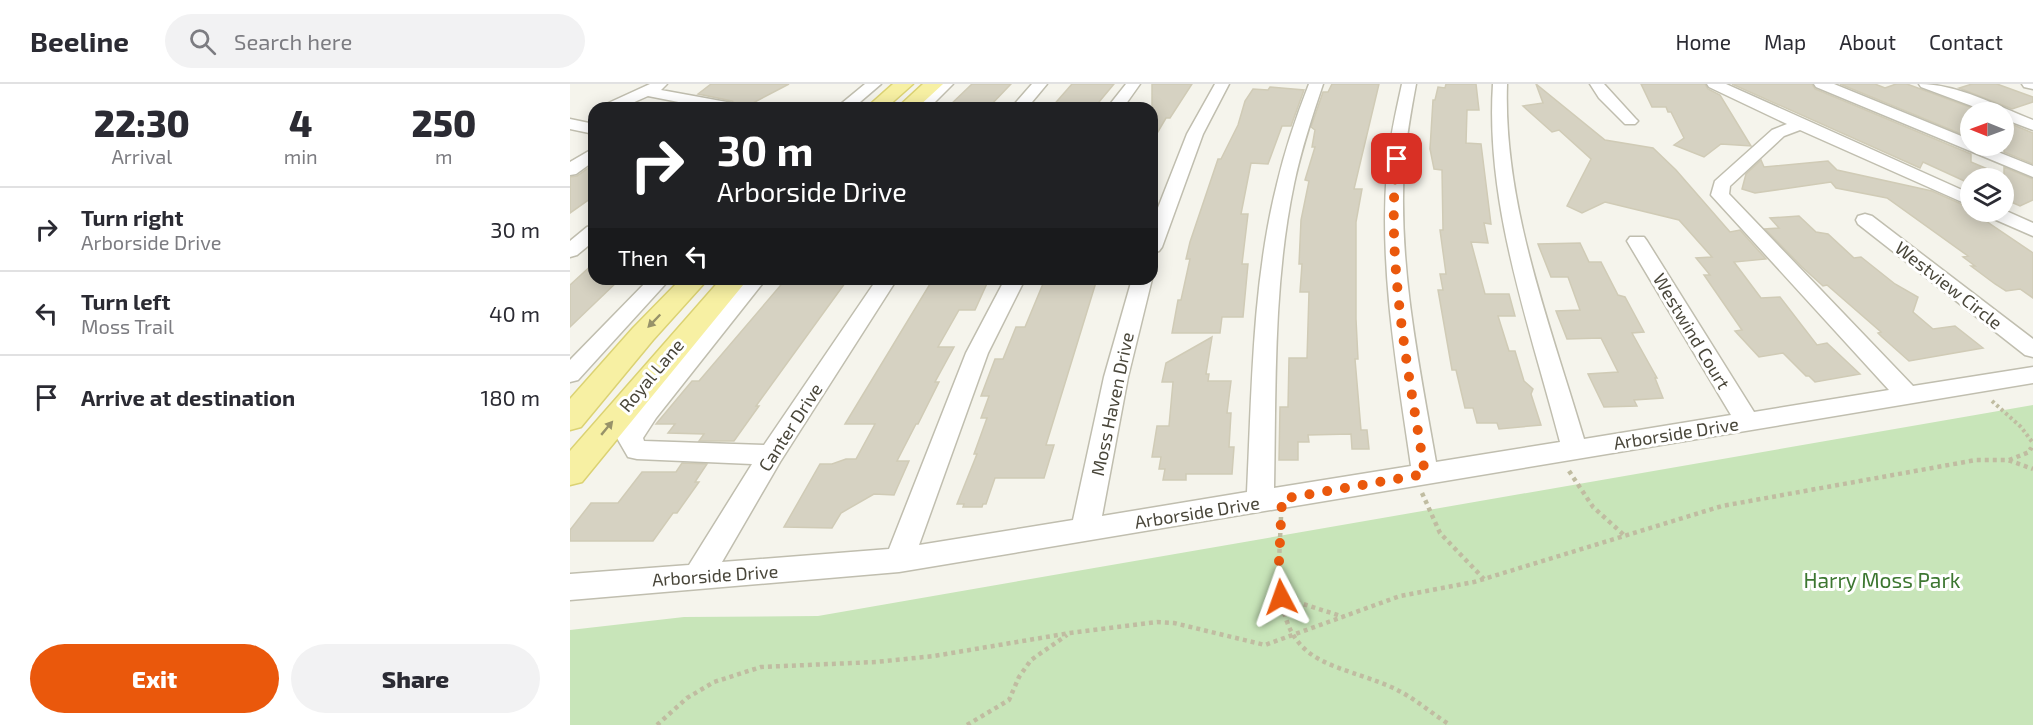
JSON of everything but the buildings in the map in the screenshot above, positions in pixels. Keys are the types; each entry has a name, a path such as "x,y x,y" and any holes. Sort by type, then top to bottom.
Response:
{"main road":[{"path":"882,102 904,84"},
{"path":"913,102 934,84"},
{"name":"Royal Lane","path":"570,419 642,334 689,285"},
{"name":"Royal Lane","path":"570,473 730,285"}],"street":[{"path":"622,102 662,84"},
{"path":"852,102 874,84"},
{"path":"926,102 946,84"},
{"path":"1024,102 1040,84"},
{"path":"1120,102 1133,84"},
{"path":"1158,231 1195,134 1222,84"},
{"path":"1271,500 1268,303 1278,216 1305,109 1316,84"},
{"path":"1409,84 1401,122 1395,177 1395,233 1402,322 1419,475"},
{"path":"1500,84 1497,122 1500,167 1566,451"},
{"path":"1597,84 1604,95 1630,121"},
{"path":"1714,84 1960,196"},
{"path":"1821,84 2033,172"},
{"path":"1926,84 1973,102"},
{"path":"645,92 699,102"},
{"path":"571,125 588,118"},
{"path":"2014,118 2033,125"},
{"path":"1800,124 1778,134 1721,185 1720,195 1907,395"},
{"path":"571,125 588,128"},
{"path":"570,170 588,157"},
{"name":"Westview Circle","path":"1865,220 2033,350"},
{"path":"2014,221 2033,230"},
{"path":"570,251 588,236"},
{"name":"Westwind Court","path":"1637,241 1747,421"},
{"path":"570,374 654,285"},
{"path":"751,285 647,412 630,438 637,450 771,455"},
{"name":"Canter Drive","path":"698,576 771,455 883,285"},
{"path":"899,560 977,353 1013,285"},
{"name":"Moss Haven Drive","path":"1085,530 1116,377 1140,285"},
{"name":"Arborside Drive","path":"570,587 899,560 2033,375"}],"path":[{"path":"1974,385 2021,427 2033,444 2029,452 2008,460"},
{"path":"1566,451 1593,507 1625,536"},
{"path":"657,725 687,698 714,682 761,667 876,662 934,656 1070,633 1157,622 1174,623 1266,645 1400,596 1484,579 1722,506 1852,480 1976,460 2008,460 2033,469"},
{"path":"1419,475 1440,533 1484,579"},
{"path":"1271,500 1283,612 1291,636 1299,648 1310,656 1395,688 1450,725"},
{"path":"1281,597 1345,617"},
{"path":"967,725 1010,700 1019,677 1031,660 1070,633"}],"green space":[{"name":"Harry Moss Park","path":"2033,405 2033,725 570,725 570,630 684,617 818,616"}],"route":[{"path":"1281,597 1279,562 1282,499 1425,474 1402,322 1395,233 1397,159"}]}
